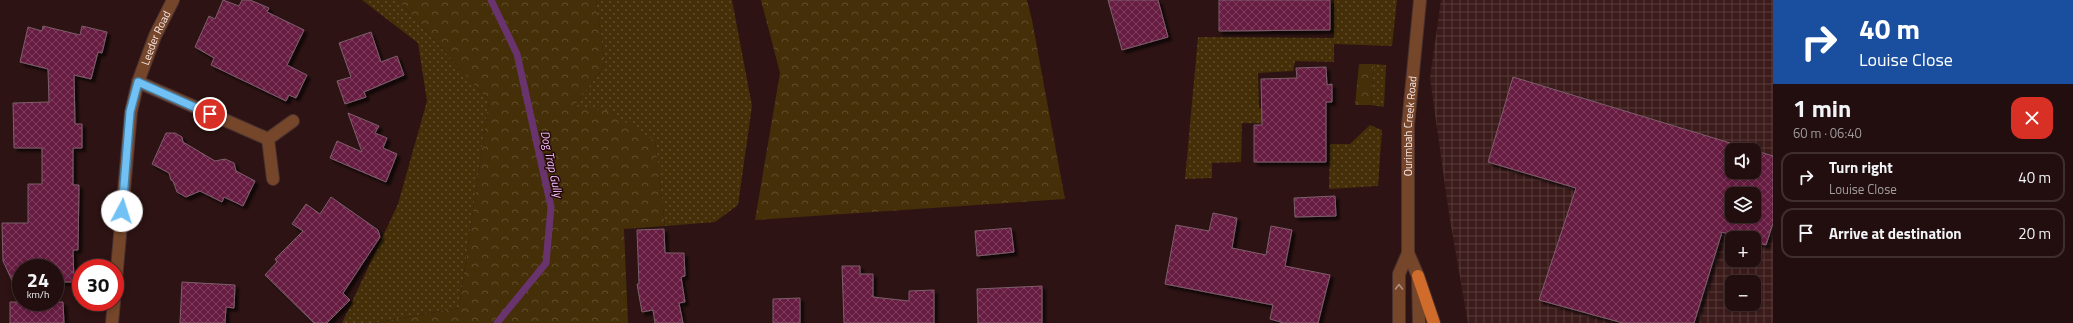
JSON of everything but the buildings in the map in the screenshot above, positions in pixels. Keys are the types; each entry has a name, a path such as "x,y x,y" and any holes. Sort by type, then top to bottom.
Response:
{"main road":[{"path":"1418,276 1434,323"}],"street":[{"name":"Leeder Road","path":"118,259 130,112 138,82 155,36 173,0"},
{"name":"Ourimbah Creek Road","path":"1399,323 1399,274 1408,253 1408,125 1420,0"},
{"path":"138,82 268,139"},
{"path":"268,139 293,121"},
{"path":"268,139 273,179"},
{"name":"Ourimbah Creek Road","path":"1408,253 1418,276 1419,323"},
{"path":"112,323 113,311"}],"shaded area":[{"path":"1441,0 1773,0 1773,323 1468,323 1449,214 1430,78"}],"green space":[{"path":"362,0 398,0 489,101 459,308 374,323 342,323 398,204 427,101 418,43"},
{"path":"398,0 596,0 605,65 574,106 608,111 655,141 665,226 624,229 628,323 374,323 459,308 489,101"},
{"path":"596,0 732,0 752,106 738,205 715,222 665,226 655,141 574,106 605,65"},
{"path":"761,0 1027,0 1065,199 755,220 780,73"},
{"path":"1334,0 1397,0 1392,46 1334,44 1334,62 1295,61 1293,71 1258,73 1259,108 1307,105 1306,124 1242,123 1241,162 1212,163 1212,178 1185,179 1198,37 1334,38"},
{"path":"1359,64 1374,64 1371,105 1355,105"},
{"path":"1374,64 1386,65 1384,107 1371,105"},
{"path":"1370,125 1382,130 1378,186 1329,189 1330,144 1350,144"}],"waterway":[{"name":"Dog Trap Gully","path":"491,0 517,54 551,207 546,263 497,323"}],"route":[{"path":"122,211 130,112 138,82 210,114"}]}
